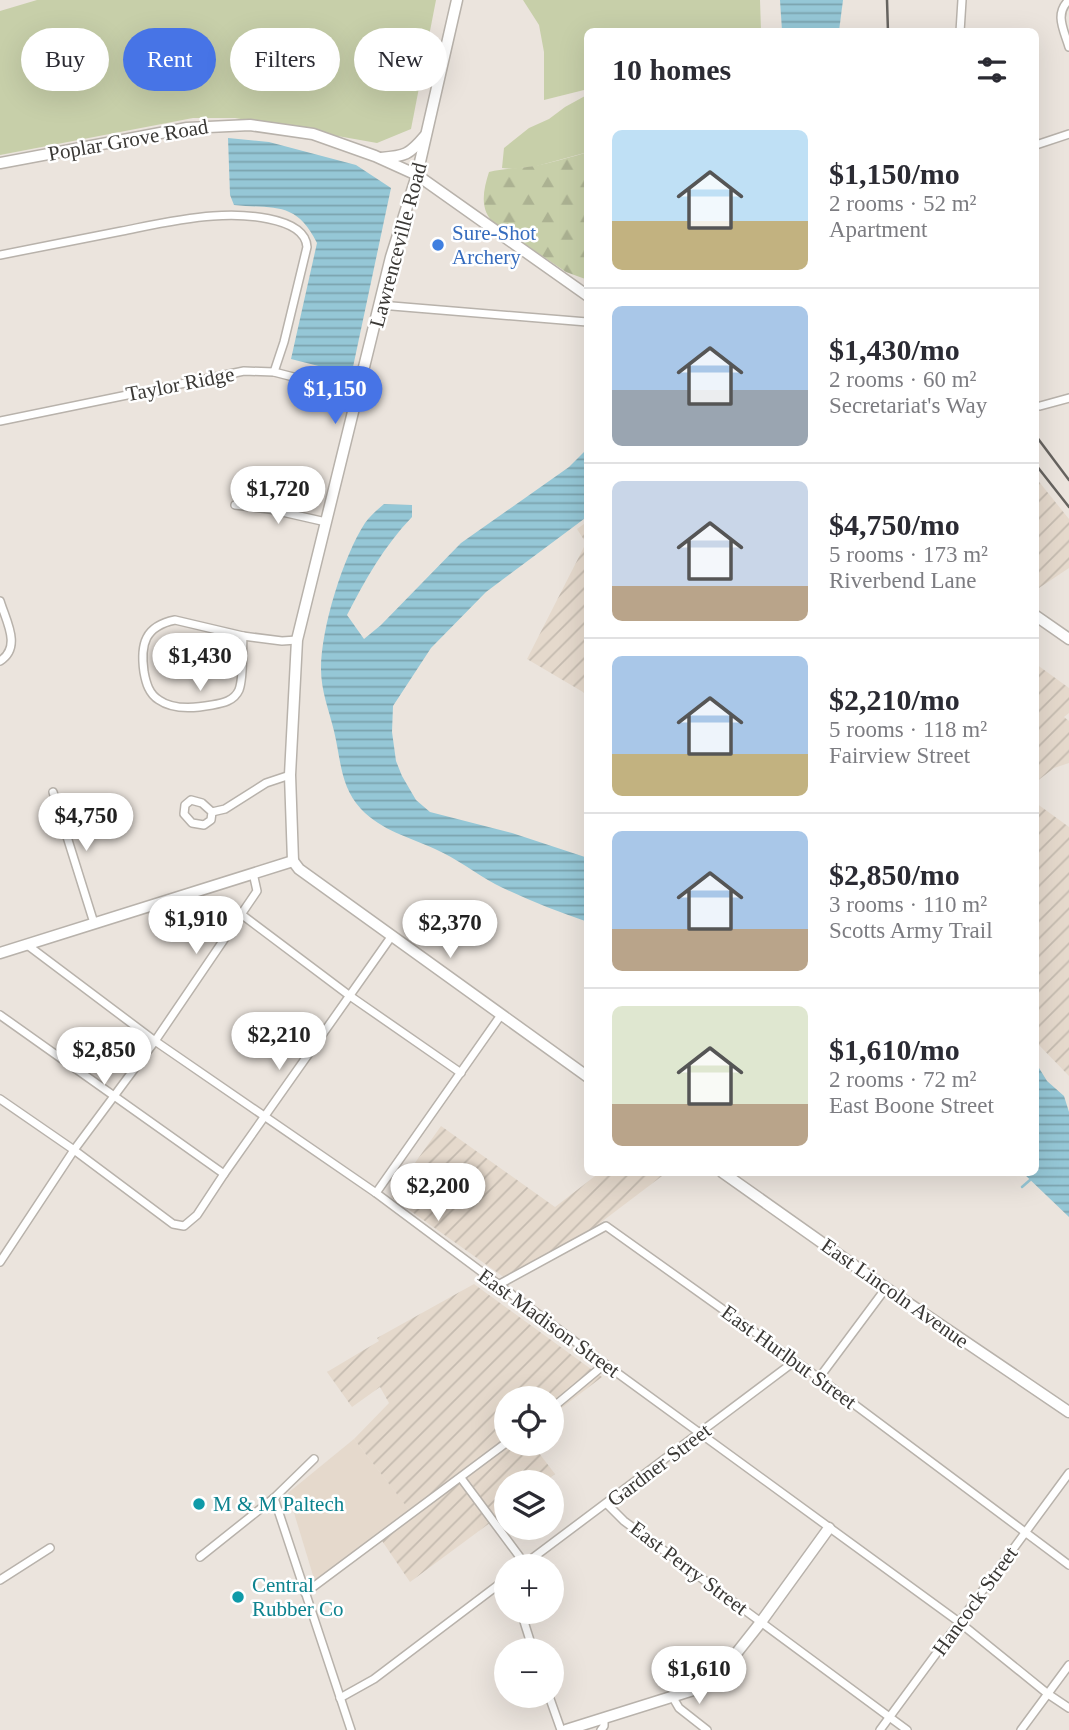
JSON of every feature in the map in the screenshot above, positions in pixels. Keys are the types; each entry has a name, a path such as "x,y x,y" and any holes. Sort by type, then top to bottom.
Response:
{"street":[{"name":"Lawrenceville Road","path":"293,861 290,775 297,640 391,257 417,175 457,0"},
{"path":"960,28 961,0"},
{"path":"1069,0 1062,8 1059,18 1069,47"},
{"name":"Poplar Grove Road","path":"0,163 131,137 218,125 282,128 313,134 417,175 584,293"},
{"path":"379,158 402,156 412,151 427,133"},
{"path":"1039,144 1069,134"},
{"path":"0,255 167,222 213,216 267,219 296,228 306,240 307,247 274,372"},
{"path":"380,305 584,322"},
{"name":"Taylor Ridge","path":"0,421 244,371 274,372 359,394"},
{"path":"1040,406 1069,398"},
{"path":"235,506 269,509 326,522"},
{"path":"0,601 12,637 8,654 0,661"},
{"path":"1039,618 1069,639"},
{"path":"243,636 240,684 235,696 230,700 203,707 178,707 159,701 150,691 145,681 142,650 146,639 158,626 175,620 243,636 282,641 297,640"},
{"path":"212,812 225,808 266,783 290,775"},
{"path":"53,792 94,923"},
{"path":"0,953 293,861 299,869 391,937 584,1074"},
{"path":"0,1262 74,1150 155,1041 257,891 253,873"},
{"path":"241,914 350,996 461,1073"},
{"path":"0,1099 173,1224 184,1226 197,1215 391,937"},
{"name":"East Madison Street","path":"26,944 155,1041 376,1194 959,1622 1069,1708"},
{"path":"0,1015 224,1174"},
{"path":"376,1194 502,1015"},
{"name":"East Lincoln Avenue","path":"728,1176 1069,1412"},
{"name":"East Hurlbut Street","path":"498,1286 606,1226 819,1378 1069,1565"},
{"path":"819,1378 886,1288"},
{"name":"Gardner Street","path":"538,1554 795,1361"},
{"path":"564,1398 605,1364"},
{"path":"305,1592 494,1452"},
{"path":"200,1557 274,1498 314,1459"},
{"name":"Hancock Street","path":"880,1730 1069,1473"},
{"path":"461,1478 515,1554"},
{"path":"274,1498 351,1730"},
{"name":"East Perry Street","path":"607,1504 624,1521 907,1730"},
{"path":"554,1708 564,1730 703,1687 716,1679 829,1528"},
{"path":"0,1580 50,1548"},
{"path":"340,1698 374,1679 494,1588"},
{"path":"1021,1730 1069,1665"},
{"path":"672,1696 679,1708 708,1730"},
{"path":"601,1730 604,1718"}],"shaded area":[{"path":"1039,482 1069,519 1069,568 1039,588"},
{"path":"584,524 584,540 577,529"},
{"path":"584,547 584,693 527,659"},
{"path":"1039,666 1069,688 1069,713 1064,717 1069,721 1069,763 1054,768 1039,780"},
{"path":"1039,805 1069,827 1069,1076 1039,1045"},
{"path":"441,1126 555,1207 595,1176 662,1176 567,1248 505,1278 391,1197"},
{"path":"474,1284 602,1377 564,1406 564,1386 494,1386 494,1456 541,1456 552,1470 494,1470 494,1520 410,1582 378,1535 410,1511 354,1439 389,1403 380,1387 352,1407 327,1372 379,1341 377,1338"},
{"path":"354,1439 411,1512 315,1582 288,1493"}],"green space":[{"path":"37,0 436,0 431,28 354,28 354,91 418,91 411,129 377,143 235,118 193,118 0,155 0,11"},
{"path":"523,0 760,0 761,28 584,28 584,90 544,100 544,52 539,25"},
{"path":"584,97 584,153 537,166 502,168 504,148 529,128 549,119"},
{"path":"584,153 584,279 566,272 495,224 486,213 485,186 489,172 541,165"}],"water":[{"path":"780,0 843,0 839,28 782,28"},
{"path":"228,138 269,142 356,165 391,188 353,367 346,373 291,359 317,243 309,229 292,214 273,208 234,205 230,195"},
{"path":"584,452 584,519 486,592 431,648 393,706 392,732 396,761 402,776 416,800 430,812 512,833 584,857 584,920 495,884 443,853 369,817 354,800 342,772 321,677 325,634 341,573 357,537 371,515 384,504 412,505 412,517 376,564 347,615 364,639 461,543 569,467"},
{"path":"1039,1068 1047,1081 1064,1096 1069,1112 1069,1217 1026,1176 1039,1176"}],"waterway":[{"path":"1022,1187 1030,1180"}],"railway":[{"path":"887,0 888,28"},
{"path":"1039,440 1069,480"},
{"path":"1039,469 1069,507"}],"place":[{"name":"Sure-Shot Archery","path":"438,245"},
{"name":"M & M Paltech","path":"199,1504"},
{"name":"Central Rubber Co","path":"238,1597"}]}
